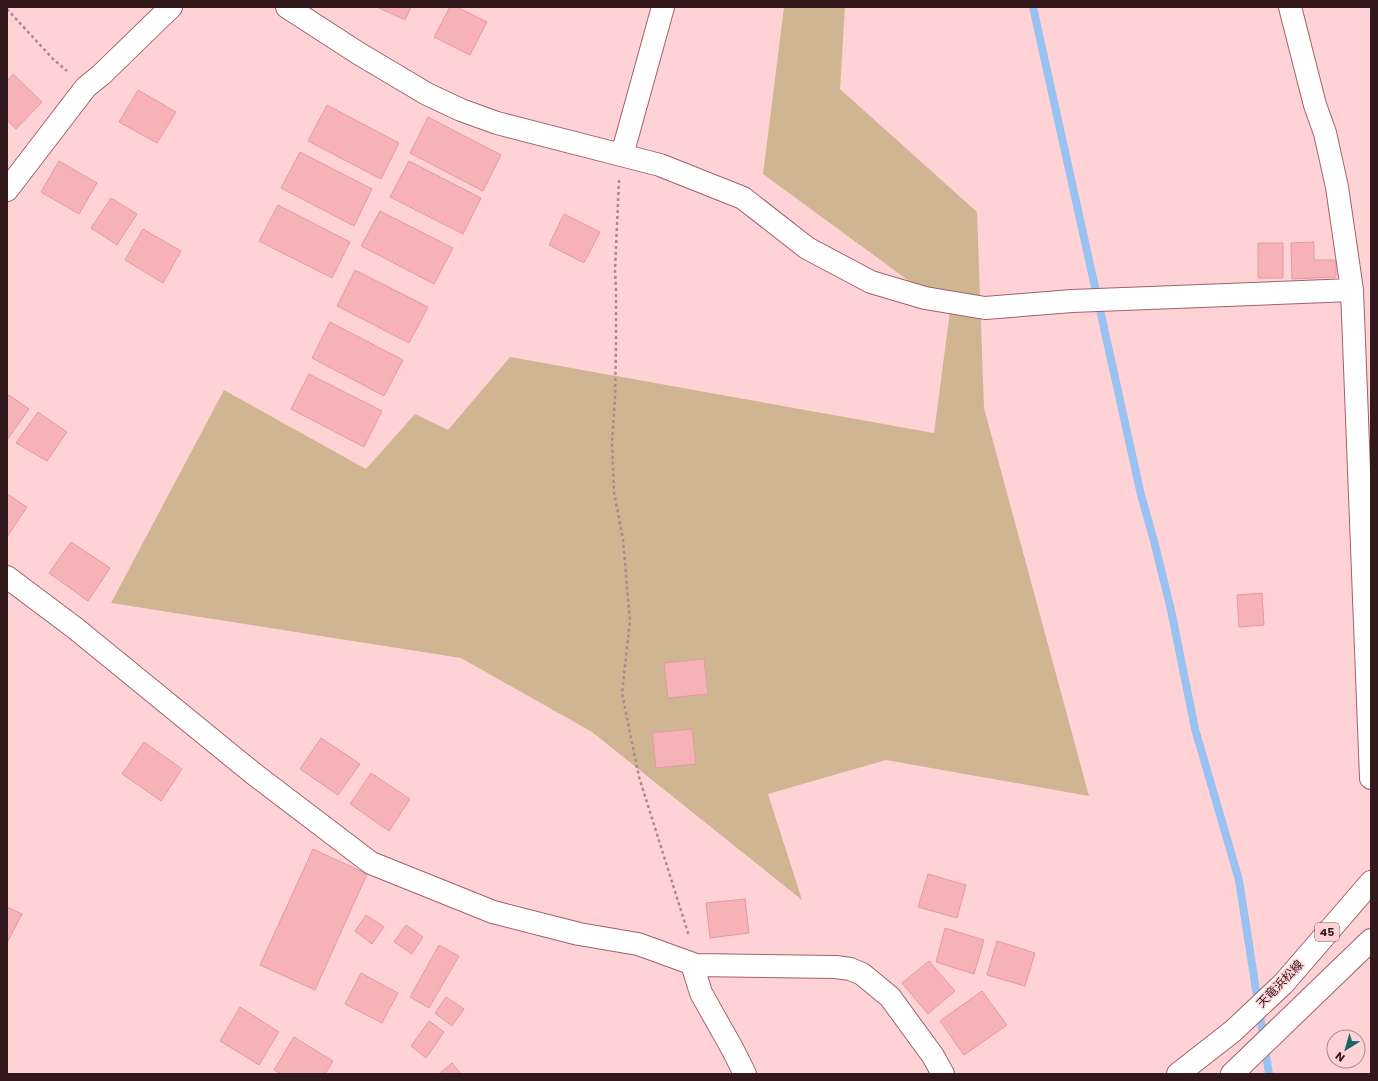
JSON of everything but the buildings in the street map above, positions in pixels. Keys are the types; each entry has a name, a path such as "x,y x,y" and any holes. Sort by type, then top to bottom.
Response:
{"street":[{"path":"7,190 86,87 101,75 171,7"},
{"path":"287,7 358,53 427,94 460,110 497,123 660,165 743,198 808,248 871,282 924,298 986,308 1072,301 1352,290"},
{"path":"622,155 663,7"},
{"path":"1290,7 1315,105 1325,134 1337,187 1352,290 1371,778"},
{"path":"7,577 81,633 254,774 371,863 493,912 579,934 638,944 694,965 836,967 850,969 862,974 890,997 933,1056 943,1074"},
{"name":"天竜浜松線","path":"1178,1074 1233,1031 1284,983 1371,882"},
{"path":"1237,1070 1371,940"},
{"path":"694,965 701,993 745,1074"}],"path":[{"path":"7,9 53,59 86,87"},
{"path":"622,155 619,176 615,270 615,353 612,441 614,492 623,540 630,621 622,693 639,777 686,927 694,965"}],"shaded area":[{"path":"784,7 845,7 840,89 977,212 984,408 1089,796 886,760 768,794 802,900 592,732 461,658 111,603 224,390 366,469 415,414 448,430 510,357 934,433 950,311 763,174"}],"waterway":[{"path":"1033,7 1141,495 1171,610 1195,729 1239,880 1269,1074"}]}
